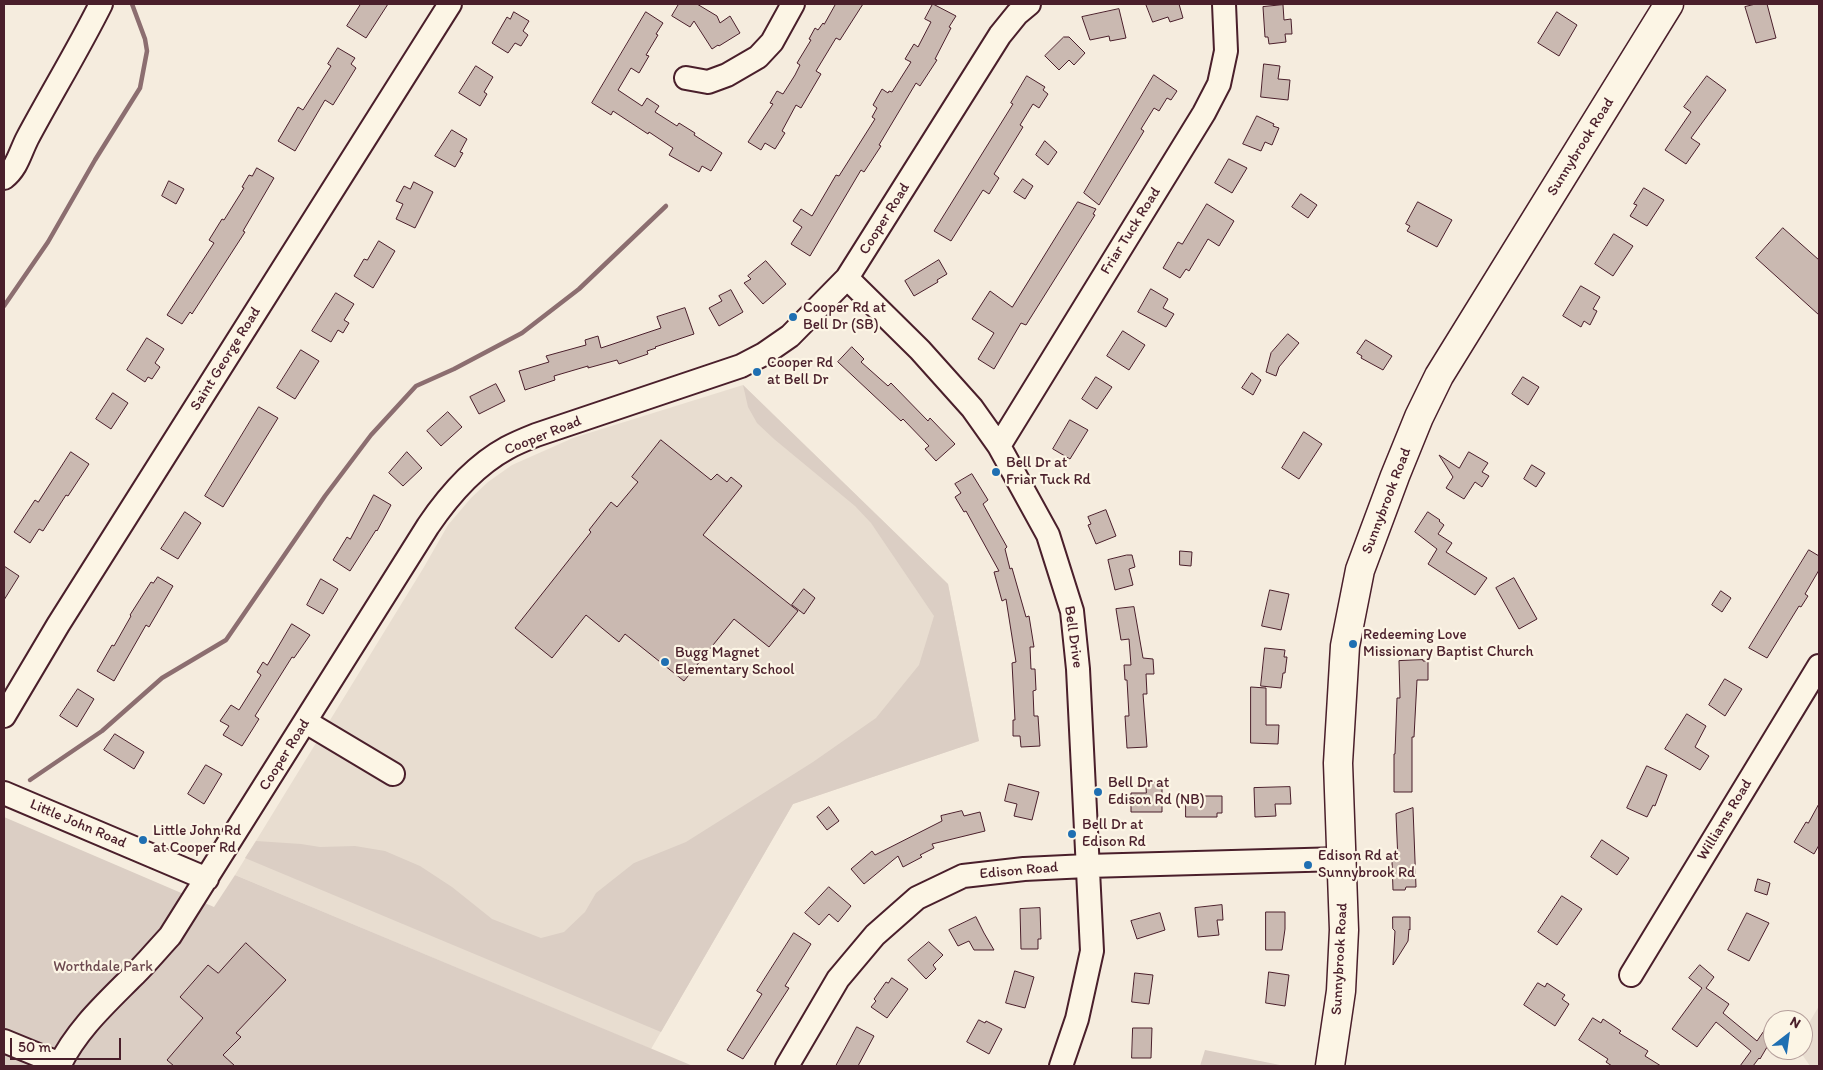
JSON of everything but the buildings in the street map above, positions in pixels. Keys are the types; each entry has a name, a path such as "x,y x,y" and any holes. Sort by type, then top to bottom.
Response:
{"main road":[{"name":"Sunnybrook Road","path":"1330,1066 1335,1042 1344,930 1338,763 1345,646 1360,570 1419,417 1439,376 1669,4"}],"street":[{"path":"4,178 12,171 101,4"},
{"name":"Saint George Road","path":"4,716 58,625 450,4"},
{"path":"686,78 708,82 727,75 758,57 772,42 793,4"},
{"name":"Cooper Road","path":"59,1065 77,1036 95,1014 170,936 423,534 445,502 464,480 507,448 536,436 741,366 764,354 790,336 847,278 1000,35 1017,14 1029,4"},
{"name":"Friar Tuck Road","path":"999,446 1204,113 1219,84 1226,51 1224,4"},
{"name":"Bell Drive","path":"847,278 920,350 972,408 999,446 1048,535 1072,611 1078,669 1092,951 1077,1019 1060,1066"},
{"name":"Williams Road","path":"1632,975 1819,666"},
{"path":"306,722 392,774"},
{"name":"Little John Road","path":"4,793 207,878"},
{"name":"Edison Road","path":"787,1066 838,980 875,935 917,898 963,876 1024,869 1087,866 1341,859"},
{"path":"4,1041 59,1065"}],"shaded area":[{"name":"Bugg Magnet Elementary School","path":"743,385 948,584 979,741 793,804 651,1049 235,875 448,525 471,498 488,482 512,465 573,438"},
{"path":"1819,1006 1819,1066 1810,1066 1806,1060 1813,1060 1813,1016"}],"green space":[{"path":"743,385 948,584 979,741 793,804 661,1032 245,858 256,841 320,847 355,846 385,851 420,866 452,887 492,919 541,938 564,932 585,912 596,893 634,863 686,842 813,762 876,718 919,665 934,616 871,523 855,506 757,423 748,407"},
{"name":"Worthdale Park","path":"4,817 214,907 235,875 693,1066 4,1066"},
{"path":"1205,1050 1285,1066 1200,1066"}],"waterway":[{"path":"4,306 48,242 95,160 140,88 147,51 145,39 132,4"},
{"path":"30,780 102,731 162,678 226,640 325,496 371,435 416,386 454,369 522,333 579,289 666,206"}],"place":[{"name":"Cooper Rd at Bell Dr (SB)","path":"793,317"},
{"name":"Cooper Rd at Bell Dr","path":"757,372"},
{"name":"Bell Dr at Friar Tuck Rd","path":"996,472"},
{"name":"Redeeming Love Missionary Baptist Church","path":"1353,644"},
{"name":"Bugg Magnet Elementary School","path":"665,662"},
{"name":"Bell Dr at Edison Rd (NB)","path":"1098,792"},
{"name":"Bell Dr at Edison Rd","path":"1072,834"},
{"name":"Little John Rd at Cooper Rd","path":"143,840"},
{"name":"Edison Rd at Sunnybrook Rd","path":"1308,865"}]}
